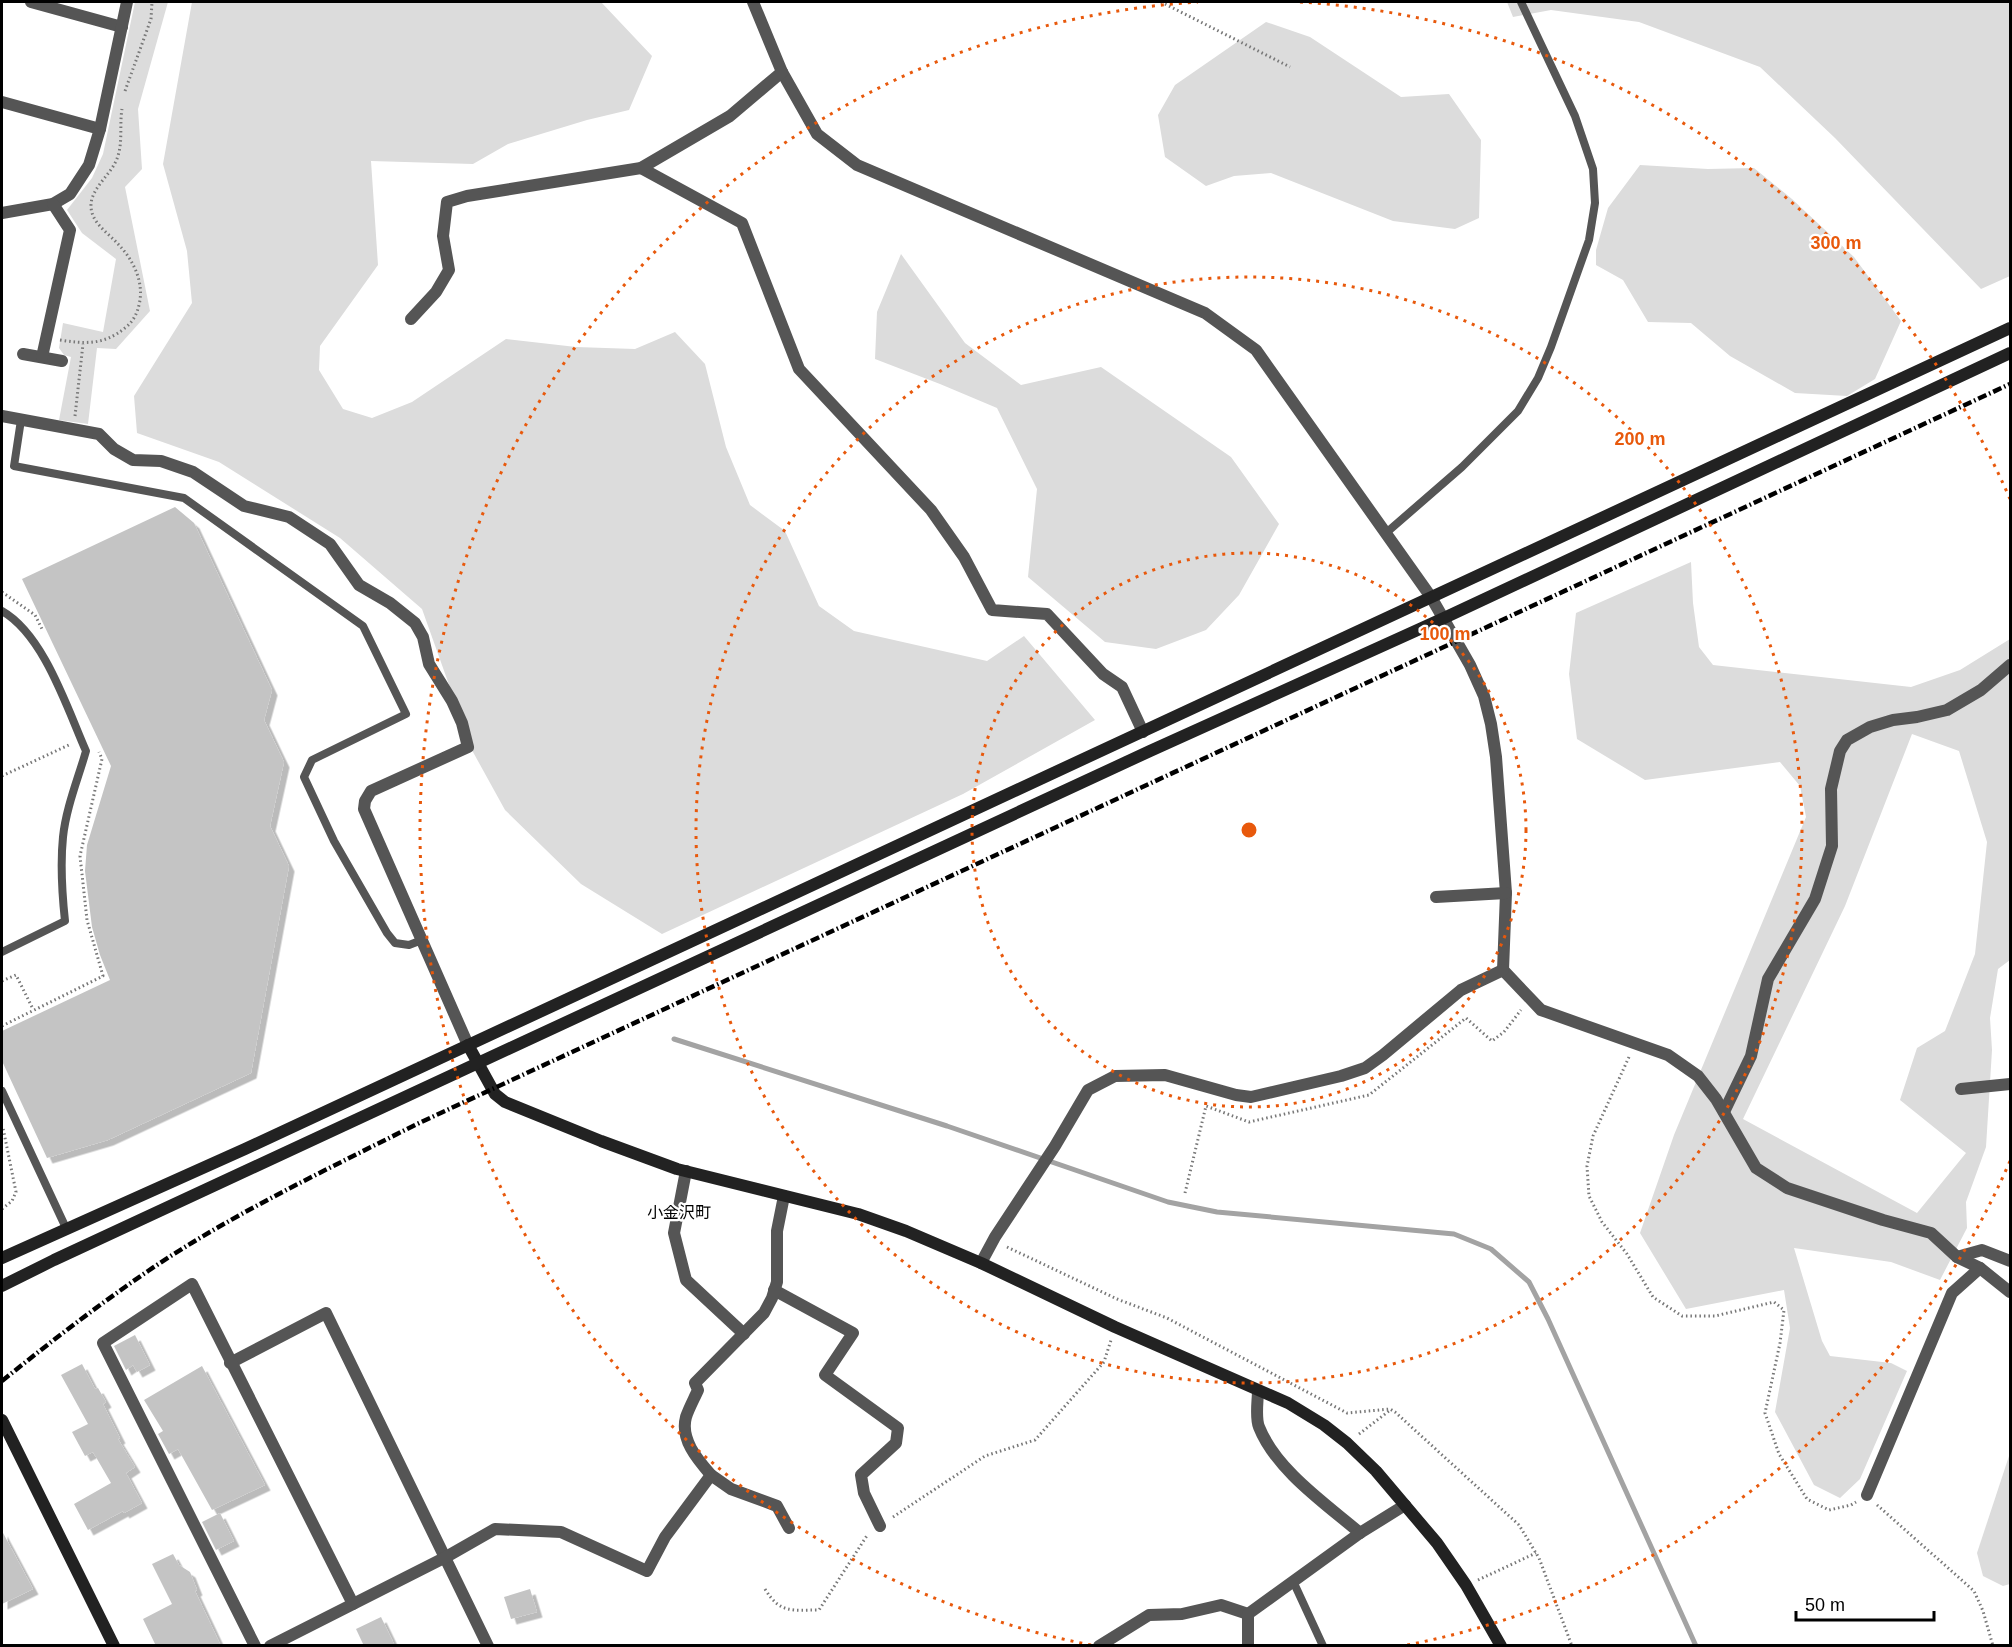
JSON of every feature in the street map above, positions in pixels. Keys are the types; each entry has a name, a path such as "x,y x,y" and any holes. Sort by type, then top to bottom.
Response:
{"street":[{"path":"31,2 122,27"},
{"path":"2,213 53,204 70,194 89,165 100,129 127,2"},
{"path":"753,2 782,72 817,134 857,165 1205,314 1256,350 1431,597 1470,665 1484,696 1496,757 1506,893 1503,970 1541,1010 1668,1055 1698,1076 1724,1112 1756,1168 1786,1188 1883,1220 1931,1233 1958,1257 1980,1268 2010,1292"},
{"path":"411,319 436,292 449,270 443,236 447,202 467,196 641,168 730,116 782,72"},
{"path":"2,102 100,129"},
{"path":"641,168 742,223 799,369 932,510 964,557 992,610 1047,614 1103,675 1122,687 1143,732"},
{"path":"42,357 70,230 53,204"},
{"path":"2,1258 246,1149 2010,328"},
{"path":"2,1286 1150,751 1444,618 2010,353"},
{"path":"23,354 62,361"},
{"path":"2,416 99,434 114,449 133,460 161,461 193,472 244,506 289,517 330,544 359,585 390,603 415,623 423,637 429,663 452,701 462,723 468,747 371,791 364,801 364,809 468,1045 495,1094 505,1102 601,1141 686,1171 858,1214 906,1231 1288,1403 1324,1425 1376,1471 1437,1543 1466,1585 1501,1646"},
{"path":"1724,1112 1751,1056 1768,979 1815,899 1832,846 1831,789 1840,751 1847,740 1870,727 1893,720 1947,710 1981,690 2010,665"},
{"path":"1436,897 1506,893"},
{"path":"981,1263 1088,1090 1114,1076 1165,1075 1251,1097 1341,1076 1365,1068 1461,990 1503,970"},
{"path":"1961,1089 2010,1084"},
{"path":"686,1171 674,1233 686,1280 744,1334"},
{"path":"784,1196 777,1231 777,1282 774,1290 764,1313 695,1383 698,1390 686,1418 686,1436 695,1458 711,1475 731,1489 777,1506 789,1528"},
{"path":"1958,1257 1982,1250 2010,1261"},
{"path":"1867,1495 1952,1293 1980,1268"},
{"path":"255,1646 103,1343 192,1284 353,1604"},
{"path":"774,1290 852,1333 825,1375 898,1428 896,1443 861,1474 864,1493 880,1526"},
{"path":"230,1363 326,1313 489,1646"},
{"path":"1258,1390 1258,1425 1273,1450 1292,1475 1360,1533"},
{"path":"2,1420 114,1646"},
{"path":"270,1646 446,1557 495,1529 561,1532 647,1570 665,1537 711,1475"},
{"path":"1248,1614 1360,1533 1405,1505"},
{"path":"1099,1646 1149,1615 1182,1614 1221,1605 1248,1614"},
{"path":"1248,1614 1248,1646"}],"lane":[{"path":"1386,533 1462,467 1518,411 1538,378 1551,347 1589,240 1595,202 1593,169 1575,116 1521,2"},
{"path":"21,420 14,466 184,498 363,626 406,714 312,760 304,777 334,841 387,933 395,943 408,945 422,940"},
{"path":"2,611 20,624 44,658 86,751 63,835 61,879 65,921 2,952"},
{"path":"2,1091 66,1228"},
{"path":"1293,1581 1323,1646"}],"path":[{"path":"124,96 151,19 152,2"},
{"path":"1161,2 1290,67"},
{"path":"47,338 83,344 98,343 123,330 132,322 140,303 140,282 132,262 119,244 99,225 91,209 93,195 118,156 121,145 122,105"},
{"path":"74,430 83,344"},
{"path":"2,776 81,740"},
{"path":"2,981 16,975 34,1010"},
{"path":"1636,1044 1593,1136 1587,1166 1589,1196 1598,1213 1627,1254 1653,1297 1682,1316 1714,1316 1774,1302 1784,1310 1765,1413 1779,1454 1807,1499 1829,1510 1851,1505 1867,1495 1974,1591 1994,1646"},
{"path":"2,1120 16,1192 12,1201 2,1209"},
{"path":"765,1589 773,1603 790,1610 819,1610 865,1536 986,1456 1035,1440 1104,1362 1115,1327"},
{"path":"1347,1443 1390,1410"},
{"path":"1466,1585 1536,1552"}],"shaded area":[{"path":"135,2 168,2 138,109 142,169 125,187 150,311 116,349 97,348 88,424 59,420 71,357 64,355 59,348 63,323 103,332 116,259 82,233 67,210 92,178 103,154"},
{"path":"192,2 601,2 652,56 629,110 508,144 473,164 371,161 378,265 320,346 319,370 343,409 372,418 412,402 506,339 576,347 635,349 675,332 705,364 726,447 750,505 785,531 819,606 854,631 987,661 1024,636 1095,720 963,794 662,934 581,884 505,810 473,752 422,609 340,538 219,462 137,433 134,396 192,303 187,251 163,164"},
{"path":"1507,2 2010,2 2010,276 1981,289 1835,138 1760,67 1639,22 1551,10 1513,17"},
{"path":"1266,22 1310,37 1401,97 1449,94 1481,140 1479,218 1455,229 1393,221 1271,173 1234,176 1206,186 1165,157 1158,115 1175,85"},
{"path":"1640,165 1708,169 1754,168 1792,199 1854,257 1901,321 1875,379 1847,396 1795,393 1730,356 1691,323 1648,322 1623,280 1596,265 1596,250 1608,208"},
{"path":"901,254 965,343 1021,385 1101,367 1231,457 1279,524 1239,595 1206,630 1156,649 1105,642 1028,577 1037,489 997,408 875,359 877,312"},
{"path":"1691,562 1693,603 1699,647 1713,665 1911,687 1960,670 2010,639 2010,960 1998,969 1990,1018 1992,1050 1986,1147 1966,1202 1967,1228 1940,1280 1891,1262 1794,1248 1822,1341 1830,1356 1891,1363 1907,1371 1860,1479 1840,1498 1814,1485 1775,1412 1790,1328 1784,1290 1686,1309 1640,1233 1674,1135 1806,817 1800,786 1780,762 1645,780 1577,739 1569,674 1576,613","holes":["1912,734 1959,751 1987,842 1975,954 1945,1031 1917,1048 1900,1100 1966,1153 1917,1213 1743,1119 1845,906"]},
{"path":"2010,1453 2010,1584 2003,1586 1983,1576 1977,1553"}],"building":[{"path":"175,507 194,523 272,690 264,720 284,762 270,826 289,866 251,1073 108,1140 47,1158 2,1061 2,1031 110,980 92,927 85,871 87,845 111,766 22,579"},
{"path":"135,1335 150,1365 137,1372 133,1365 126,1370 114,1346"},
{"path":"82,1364 95,1389 98,1388 106,1402 103,1404 120,1438 118,1439 135,1467 126,1473 142,1503 88,1530 74,1504 111,1483 93,1452 85,1456 72,1432 88,1424 61,1375"},
{"path":"202,1366 265,1485 212,1510 178,1449 169,1454 158,1434 163,1431 144,1400"},
{"path":"220,1513 234,1541 216,1550 202,1522"},
{"path":"2,1531 33,1589 2,1604"},
{"path":"173,1554 179,1565 190,1572 197,1590 195,1591 221,1646 156,1646 143,1619 172,1604 152,1564"},
{"path":"530,1589 537,1612 511,1619 504,1597"},
{"path":"381,1617 395,1646 364,1646 356,1629"}],"waterway":[{"path":"674,1039 947,1126 1168,1202 1217,1212 1454,1234 1491,1249 1529,1282 1548,1319 1696,1646"}],"railway":[{"path":"2,1381 92,1311 180,1250 280,1193 417,1124 2010,384"}],"district":[{"name":"小金沢町","path":"679,1212"}]}
